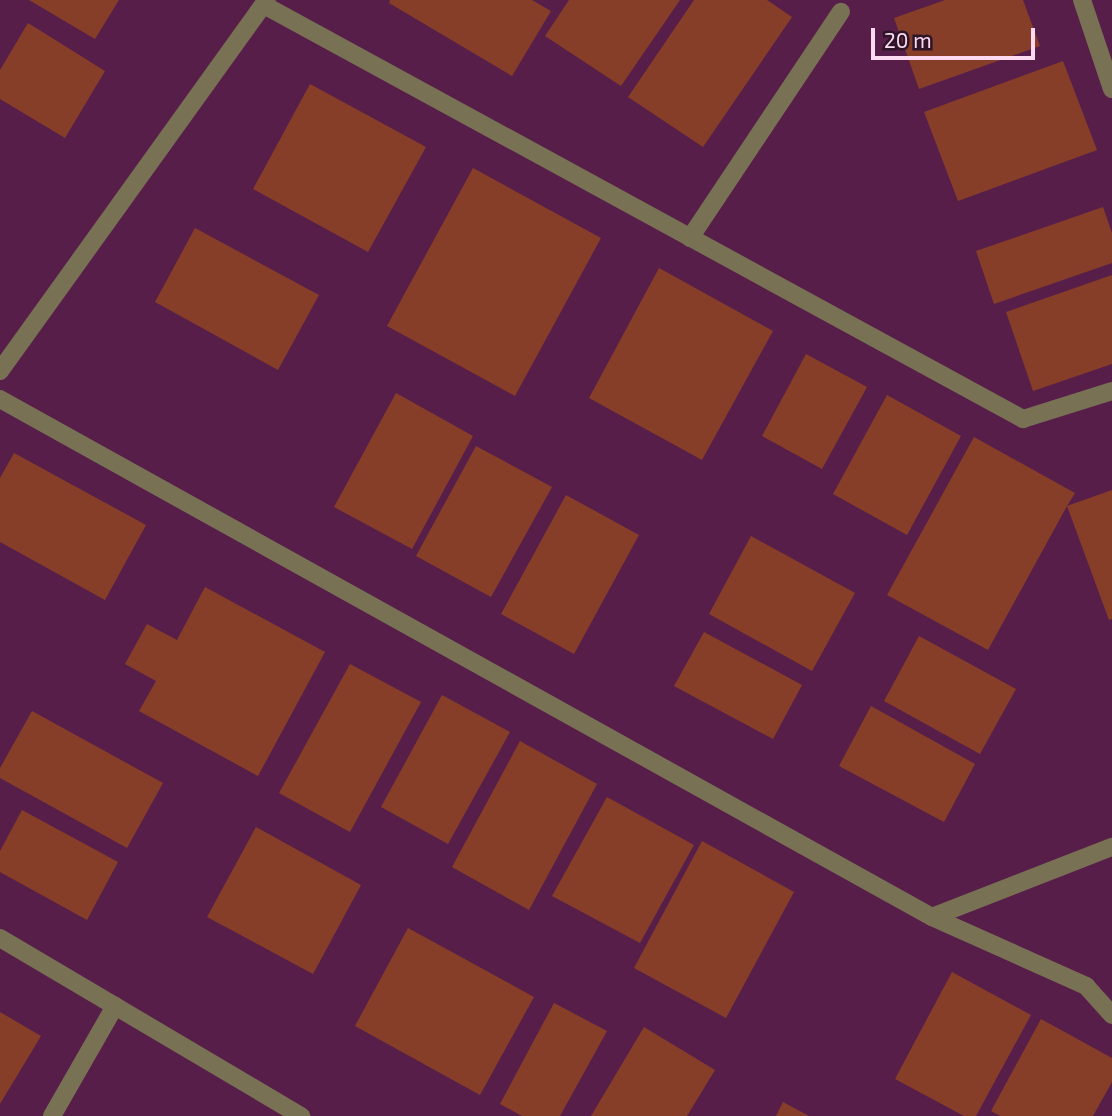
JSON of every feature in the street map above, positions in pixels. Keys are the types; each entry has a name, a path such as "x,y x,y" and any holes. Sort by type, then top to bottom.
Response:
{"street":[{"path":"1082,0 1112,89"},
{"path":"0,371 265,3 1023,419 1112,391"},
{"path":"690,238 841,12"},
{"path":"0,399 932,917 1086,986 1112,1015"},
{"path":"932,917 1112,847"},
{"path":"0,939 301,1116"},
{"path":"52,1116 115,1006"}],"building":[{"path":"29,0 119,0 95,39"},
{"path":"390,0 532,0 551,11 512,76 389,3"},
{"path":"569,0 680,0 621,86 545,36"},
{"path":"694,0 767,0 792,17 703,147 628,97"},
{"path":"945,0 1023,0 1040,46 919,89 894,18"},
{"path":"28,23 105,71 65,138 0,99 0,70"},
{"path":"1063,61 1097,150 958,201 924,112"},
{"path":"310,84 426,147 368,252 253,189"},
{"path":"473,168 601,238 515,396 387,326"},
{"path":"1103,207 1112,233 1112,263 994,304 976,251"},
{"path":"195,228 319,295 278,370 155,302"},
{"path":"659,268 773,331 702,460 589,398"},
{"path":"1112,275 1112,364 1033,391 1006,312"},
{"path":"806,354 867,387 822,469 762,436"},
{"path":"396,393 473,436 412,549 334,507"},
{"path":"887,395 961,436 907,535 833,494"},
{"path":"974,437 1075,493 988,650 887,595"},
{"path":"476,446 552,487 491,597 416,556"},
{"path":"14,453 146,525 105,600 0,542 0,478"},
{"path":"1112,490 1112,619 1109,620 1067,506"},
{"path":"566,495 639,535 574,654 501,614"},
{"path":"751,536 855,593 812,671 709,614"},
{"path":"205,587 325,652 258,776 139,711 156,681 125,664 147,624 177,640"},
{"path":"704,632 802,685 773,739 674,686"},
{"path":"919,636 1016,689 980,754 884,701"},
{"path":"350,664 421,702 350,832 279,793"},
{"path":"442,695 510,732 448,844 381,807"},
{"path":"871,706 975,764 944,822 839,766"},
{"path":"32,711 163,783 127,848 0,778 0,768"},
{"path":"520,741 597,784 529,910 452,867"},
{"path":"607,797 694,845 640,943 552,896"},
{"path":"22,810 118,862 87,920 0,872 0,851"},
{"path":"256,827 361,885 313,974 207,917"},
{"path":"702,841 794,892 726,1018 634,968"},
{"path":"408,928 534,997 480,1095 355,1026"},
{"path":"952,972 1031,1015 976,1116 964,1116 895,1079"},
{"path":"554,1003 607,1031 560,1116 522,1116 500,1104"},
{"path":"0,1012 41,1036 0,1104"},
{"path":"1041,1019 1112,1058 1112,1082 1093,1116 1000,1116 991,1111"},
{"path":"644,1027 715,1070 687,1116 591,1116"},
{"path":"783,1102 809,1116 776,1116"}]}
